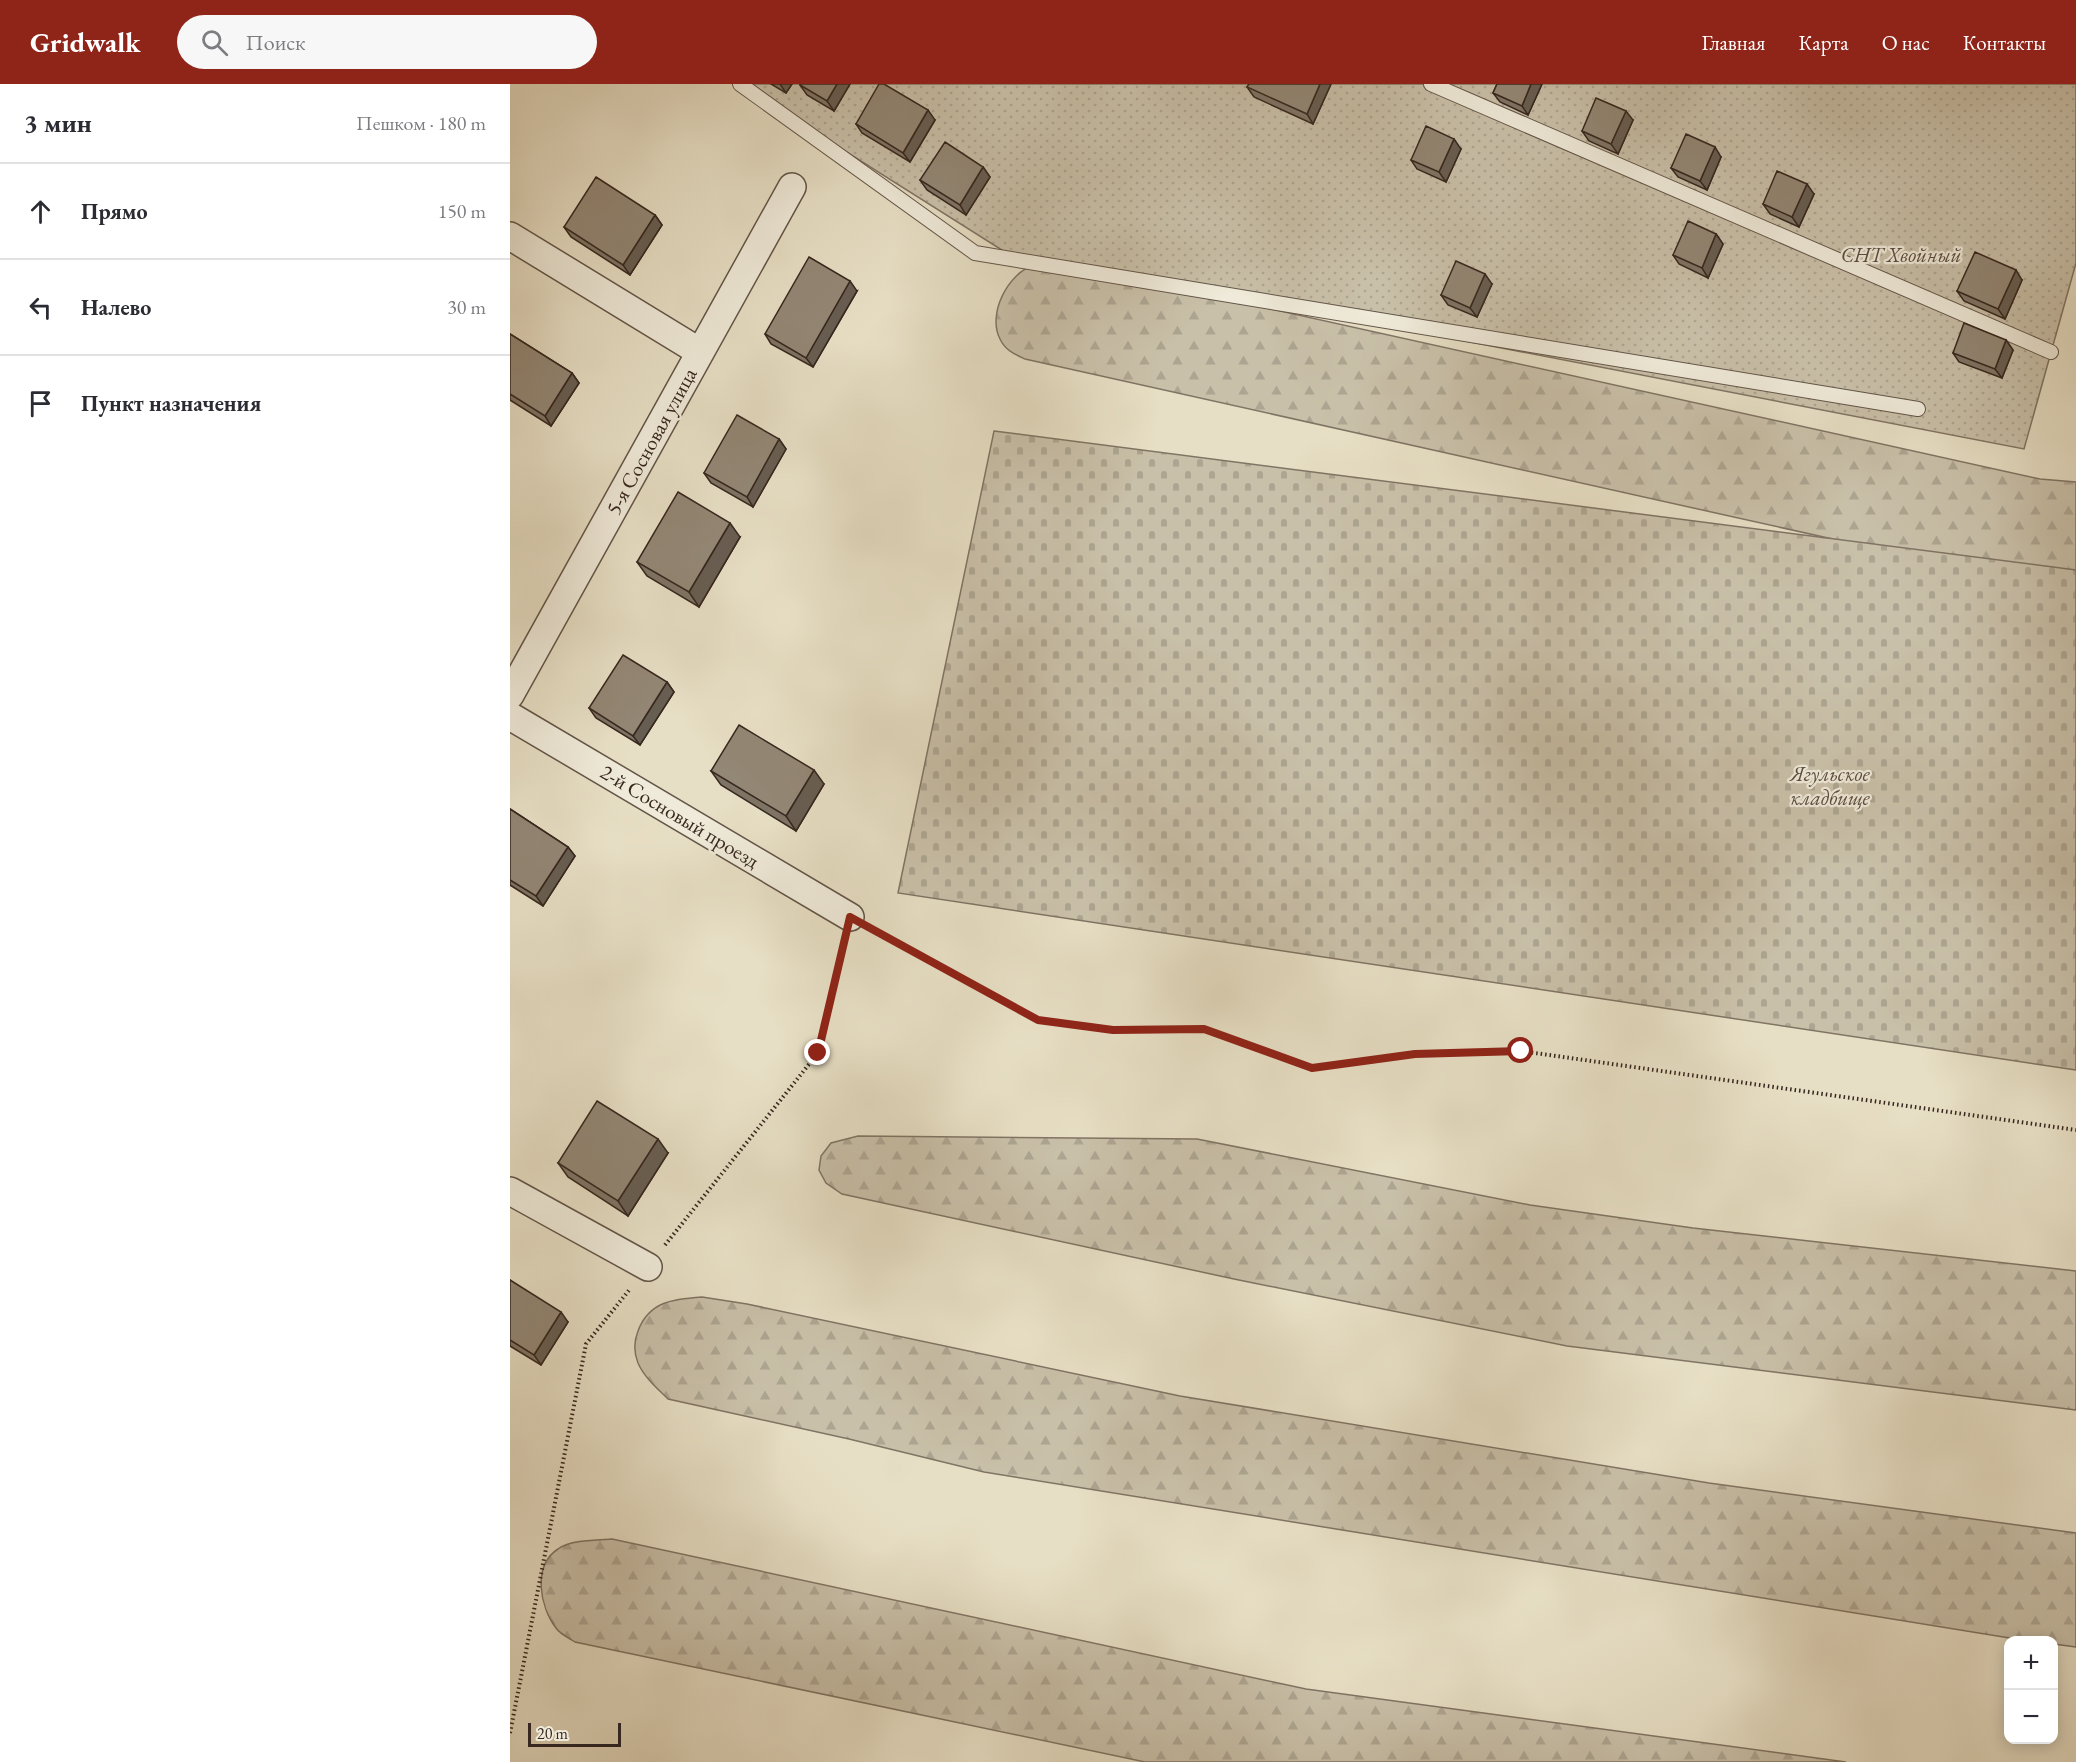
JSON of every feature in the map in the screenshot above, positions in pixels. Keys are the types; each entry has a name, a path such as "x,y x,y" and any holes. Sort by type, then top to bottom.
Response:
{"street":[{"name":"5-я Сосновая улица","path":"510,695 792,187"},
{"path":"510,236 700,352"},
{"name":"2-й Сосновый проезд","path":"510,716 850,917"},
{"path":"510,1191 648,1267"}],"lane":[{"path":"741,84 975,253 1918,409"},
{"path":"1431,84 2051,352"}],"path":[{"path":"510,1733 586,1344 818,1053 850,917 1038,1020 1113,1030 1204,1029 1312,1068 1415,1054 1521,1051 2076,1130"}],"green space":[{"name":"СНТ Хвойный","path":"739,84 2076,84 2076,263 2024,449 1005,252"},
{"path":"1067,264 2040,479 2076,482 2076,582 1940,563 1025,359 1007,349 1000,339 996,318 1002,296 1008,285 1025,269 1034,265"},
{"name":"Ягульское кладбище","path":"994,431 2076,570 2076,1070 898,893"},
{"path":"858,1136 1197,1139 1530,1205 1693,1228 2076,1271 2076,1410 1567,1346 1234,1279 842,1194 826,1183 819,1170 821,1156 831,1143"},
{"path":"702,1297 747,1304 1180,1396 1709,1483 2076,1533 2076,1647 2058,1645 2058,1636 2004,1637 984,1472 668,1399 647,1378 638,1363 635,1343 643,1321 649,1313 664,1304"},
{"path":"612,1539 1306,1689 1846,1762 1145,1762 575,1642 562,1634 550,1619 541,1587 544,1566 550,1556 563,1546 584,1541"}],"building":[{"path":"800,84 837,84 827,101"},
{"path":"879,84 884,84 928,110 903,153 856,124"},
{"path":"1249,84 1320,84 1307,114 1247,87"},
{"path":"1497,84 1531,84 1522,106 1493,93"},
{"path":"1596,98 1626,111 1611,144 1582,131"},
{"path":"1426,126 1454,139 1439,172 1411,160"},
{"path":"1686,134 1715,147 1700,181 1671,168"},
{"path":"945,142 983,167 960,205 920,180"},
{"path":"1777,171 1807,184 1792,217 1763,204"},
{"path":"596,177 655,215 623,265 564,227"},
{"path":"1688,221 1716,234 1702,268 1673,255"},
{"path":"1975,252 2016,270 1998,309 1957,291"},
{"path":"809,257 850,281 806,358 765,334"},
{"path":"1456,261 1485,274 1470,308 1441,295"},
{"path":"1964,323 2006,340 1995,369 1953,353"},
{"path":"510,334 572,373 545,416 510,394"},
{"path":"737,415 779,439 747,497 704,473"},
{"path":"678,492 730,523 689,592 637,562"},
{"path":"623,655 667,682 633,736 589,708"},
{"path":"739,725 814,770 786,816 711,771"},
{"path":"510,809 568,847 536,896 510,880"},
{"path":"597,1101 658,1139 618,1201 558,1163"},
{"path":"510,1280 561,1312 534,1355 510,1340"}],"route":[{"path":"818,1053 850,917 1038,1020 1113,1030 1204,1029 1312,1068 1415,1054 1521,1051"}]}
